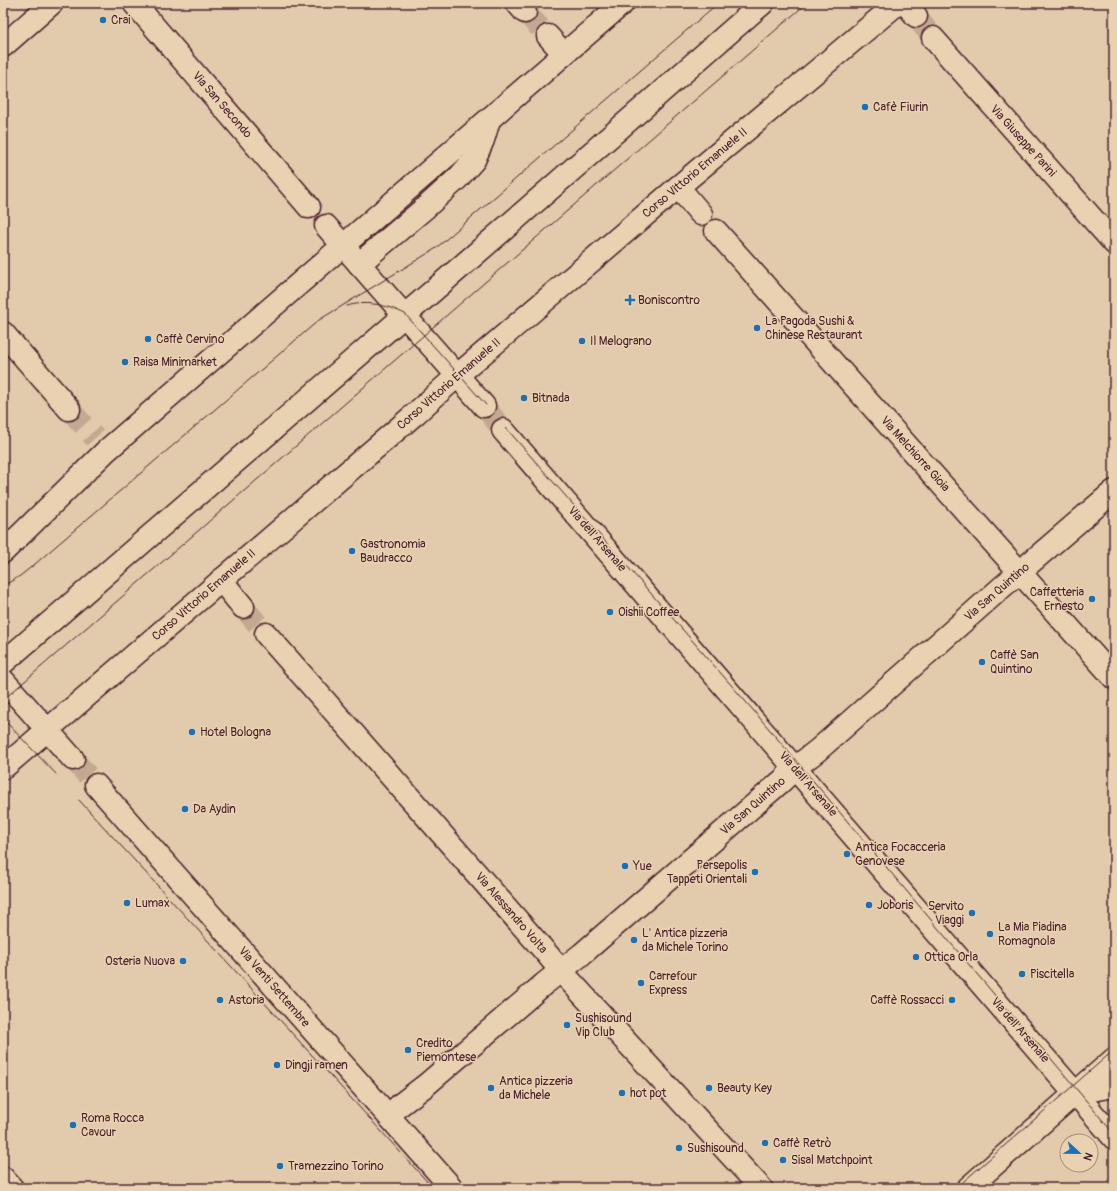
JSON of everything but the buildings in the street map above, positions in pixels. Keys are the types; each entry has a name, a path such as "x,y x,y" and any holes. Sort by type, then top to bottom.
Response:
{"street":[{"path":"3,46 52,3"},
{"name":"Via San Secondo","path":"134,3 310,207"},
{"path":"3,552 100,445 343,246 623,3"},
{"path":"3,663 763,3"},
{"name":"Corso Vittorio Emanuele II","path":"3,768 678,187 898,3"},
{"path":"548,36 564,54"},
{"name":"Via Giuseppe Parini","path":"933,38 1114,243"},
{"path":"359,264 458,178 474,160 490,119"},
{"path":"678,187 701,214"},
{"path":"326,226 484,406"},
{"name":"Via Melchiorre Gioia","path":"716,231 1114,678"},
{"path":"3,333 69,409"},
{"name":"Via dell'Arsenale","path":"503,430 1114,1138"},
{"name":"Via San Quintino","path":"389,1116 400,1104 426,1085 582,954 1114,491"},
{"path":"221,580 243,607"},
{"name":"Via Alessandro Volta","path":"266,634 561,971 761,1188"},
{"path":"3,680 73,759"},
{"name":"Via Venti Settembre","path":"96,785 452,1188"},
{"path":"968,1188 1114,1059"},
{"path":"1074,1093 1114,1086"},
{"path":"3,1178 12,1188"}],"tunnel":[{"path":"525,12 548,36"},
{"path":"916,16 933,38"},
{"path":"484,406 503,430"},
{"path":"69,409 95,438"},
{"path":"243,607 266,634"},
{"path":"73,759 96,785"}],"tram line":[{"path":"3,586 20,576 35,564 319,320 435,249 718,3"},
{"path":"3,700 807,3"},
{"path":"347,306 362,303 376,304 405,314 486,405"},
{"path":"506,428 753,710 1114,1134"},
{"path":"3,719 56,774"},
{"path":"79,800 433,1188"},
{"path":"956,1188 1114,1050"}],"place":[{"name":"Crai","path":"103,20"},
{"name":"Cafè Fiurin","path":"865,107"},
{"name":"Boniscontro","path":"630,300"},
{"name":"La Pagoda Sushi & Chinese Restaurant","path":"757,328"},
{"name":"Caffè Cervino","path":"148,339"},
{"name":"Il Melograno","path":"582,341"},
{"name":"Raisa Minimarket","path":"125,362"},
{"name":"Bitnada","path":"524,398"},
{"name":"Gastronomia Baudracco","path":"352,551"},
{"name":"Caffetteria Ernesto","path":"1092,599"},
{"name":"Oishii Coffee","path":"610,612"},
{"name":"Caffè San Quintino","path":"982,662"},
{"name":"Hotel Bologna","path":"192,732"},
{"name":"Da Aydin","path":"185,809"},
{"name":"Antica Focacceria Genovese","path":"847,854"},
{"name":"Yue","path":"625,866"},
{"name":"Persepolis Tappeti Orientali","path":"755,872"},
{"name":"Lumax","path":"127,903"},
{"name":"Joboris","path":"869,905"},
{"name":"Servito Viaggi","path":"972,913"},
{"name":"La Mia Piadina Romagnola","path":"990,934"},
{"name":"L' Antica pizzeria da Michele Torino","path":"634,940"},
{"name":"Ottica Orla","path":"916,957"},
{"name":"Osteria Nuova","path":"183,961"},
{"name":"Piscitella","path":"1022,974"},
{"name":"Carrefour Express","path":"641,983"},
{"name":"Astoria","path":"220,1000"},
{"name":"Caffè Rossacci","path":"952,1000"},
{"name":"Sushisound Vip Club","path":"567,1025"},
{"name":"Credito Piemontese","path":"408,1050"},
{"name":"Dingji ramen","path":"277,1065"},
{"name":"Antica pizzeria da Michele","path":"491,1088"},
{"name":"Beauty Key","path":"709,1088"},
{"name":"hot pot","path":"622,1093"},
{"name":"Roma Rocca Cavour","path":"73,1125"},
{"name":"Caffè Retrò","path":"765,1143"},
{"name":"Sushisound","path":"679,1148"},
{"name":"Sisal Matchpoint","path":"783,1160"},
{"name":"Tramezzino Torino","path":"280,1166"}]}
